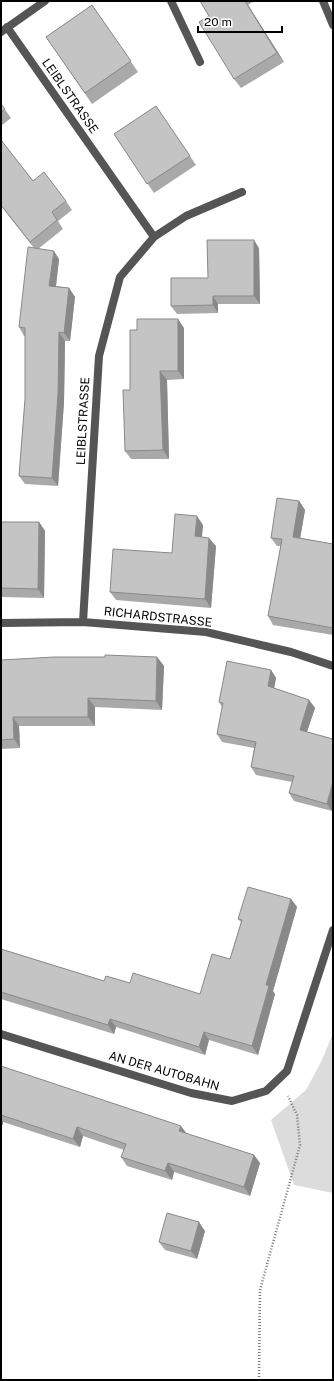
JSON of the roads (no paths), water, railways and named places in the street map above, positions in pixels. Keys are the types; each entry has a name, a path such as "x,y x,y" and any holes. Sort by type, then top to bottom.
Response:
{"street":[{"path":"4,30 45,1"},
{"path":"171,1 200,62"},
{"path":"323,1 333,25"},
{"name":"LEIBLSTRASSE","path":"4,30 154,237"},
{"name":"LEIBLSTRASSE","path":"83,622 99,356 120,278 154,237 186,216 242,192"},
{"name":"RICHARDSTRASSE","path":"1,623 83,622 206,632 291,652 333,666"},
{"name":"AN DER AUTOBAHN","path":"1,1034 191,1093 232,1102 266,1091 287,1071 333,930"}]}
